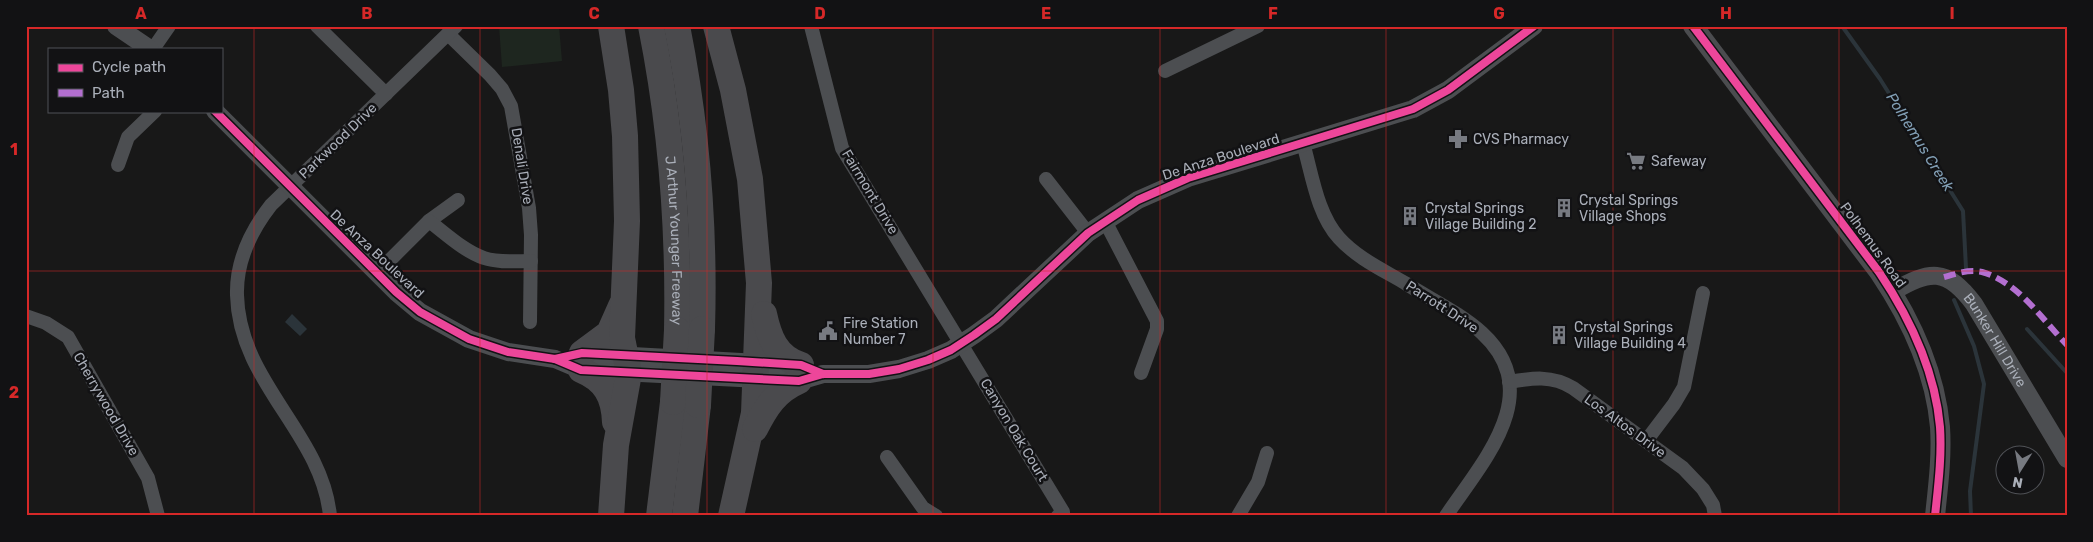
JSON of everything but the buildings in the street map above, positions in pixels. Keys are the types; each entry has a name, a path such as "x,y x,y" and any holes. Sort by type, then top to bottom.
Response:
{"highway":[{"path":"610,516 616,445 627,364 622,338 627,200 625,136 621,90 611,26"},
{"name":"J Arthur Younger Freeway","path":"651,26 665,108 673,186 677,266 677,330 686,403 685,516"},
{"name":"J Arthur Younger Freeway","path":"659,516 702,329 702,248 698,168 677,26"},
{"path":"716,26 733,90 750,179 759,284 767,326 774,345 785,358 808,373 771,400 748,446"},
{"path":"731,516 754,413 759,284"},
{"path":"616,445 614,411 609,392 581,361 612,328 620,311 624,291"}],"main road":[{"name":"Polhemus Road","path":"1693,26 1892,292 1916,339 1929,376 1936,406 1940,449 1935,516"}],"street":[{"path":"116,26 150,48"},
{"path":"153,48 169,26"},
{"path":"317,26 386,94"},
{"name":"Fairmont Drive","path":"811,26 842,148 962,344"},
{"path":"1165,71 1258,26"},
{"name":"De Anza Boulevard","path":"216,112 289,187 420,312 458,334 495,349 555,359 581,361 755,371 869,374 899,369 928,360 962,344 996,319 1088,233 1138,200 1172,184 1393,116 1432,100 1462,81 1534,26"},
{"name":"Parkwood Drive","path":"330,516 320,478 310,455 258,371 248,351 241,331 238,308 237,284 240,262 247,241 258,222 289,187 452,30"},
{"name":"Denali Drive","path":"452,30 502,89 511,106 529,208 531,261 530,322"},
{"path":"118,165 128,137 154,112"},
{"name":"Parrott Drive","path":"1303,143 1324,213 1338,238 1359,255 1480,331 1497,350 1503,361 1509,382 1509,408 1502,430 1446,516"},
{"path":"1046,179 1088,233"},
{"path":"377,273 430,221 458,200"},
{"path":"430,221 471,252 484,258 498,261 531,261"},
{"path":"1105,221 1157,321 1157,330 1141,373"},
{"name":"Bunker Hill Drive","path":"1892,292 1912,281 1932,275 1944,277 1960,286 1974,304 2067,459"},
{"path":"1646,441 1674,404 1684,386 1703,293"},
{"name":"Cherrywood Drive","path":"26,316 46,323 68,337 148,478 158,516"},
{"name":"Canyon Oak Court","path":"962,344 1062,512 1058,516"},
{"name":"Los Altos Drive","path":"1509,382 1543,378 1565,382 1683,468 1703,489 1713,505 1715,516"},
{"path":"1238,516 1258,482 1267,453"},
{"path":"887,457 923,508 936,516"}],"shaded area":[{"path":"499,26 559,26 562,61 502,67"},
{"path":"292,314 307,329 300,336 285,322"}],"waterway":[{"name":"Polhemus Creek","path":"1842,26 1880,79 1963,211 1966,268"},
{"name":"Polhemus Creek","path":"1954,300 1974,346 1984,384 1970,491 1971,516"},
{"path":"2027,329 2067,373"}],"marked path":[{"path":"1944,277 1972,271 1982,272 1995,277 2029,302 2067,345"}],"cycle path":[{"path":"216,112 396,292 420,312 469,339 508,352 555,359 581,370 799,381 823,374 869,374 899,369 951,350 996,319 1088,233 1138,200 1188,178 1413,109 1448,90 1534,26"},
{"path":"1693,26 1879,272 1911,326 1933,385 1940,427 1940,461 1935,516"},
{"path":"555,359 582,353 737,361 801,365 823,374"}],"place":[{"name":"CVS Pharmacy","path":"1458,139"},
{"name":"Safeway","path":"1636,161"},
{"name":"Crystal Springs Village Shops","path":"1564,208"},
{"name":"Crystal Springs Village Building 2","path":"1410,216"},
{"name":"Fire Station Number 7","path":"828,331"},
{"name":"Crystal Springs Village Building 4","path":"1559,335"}]}
